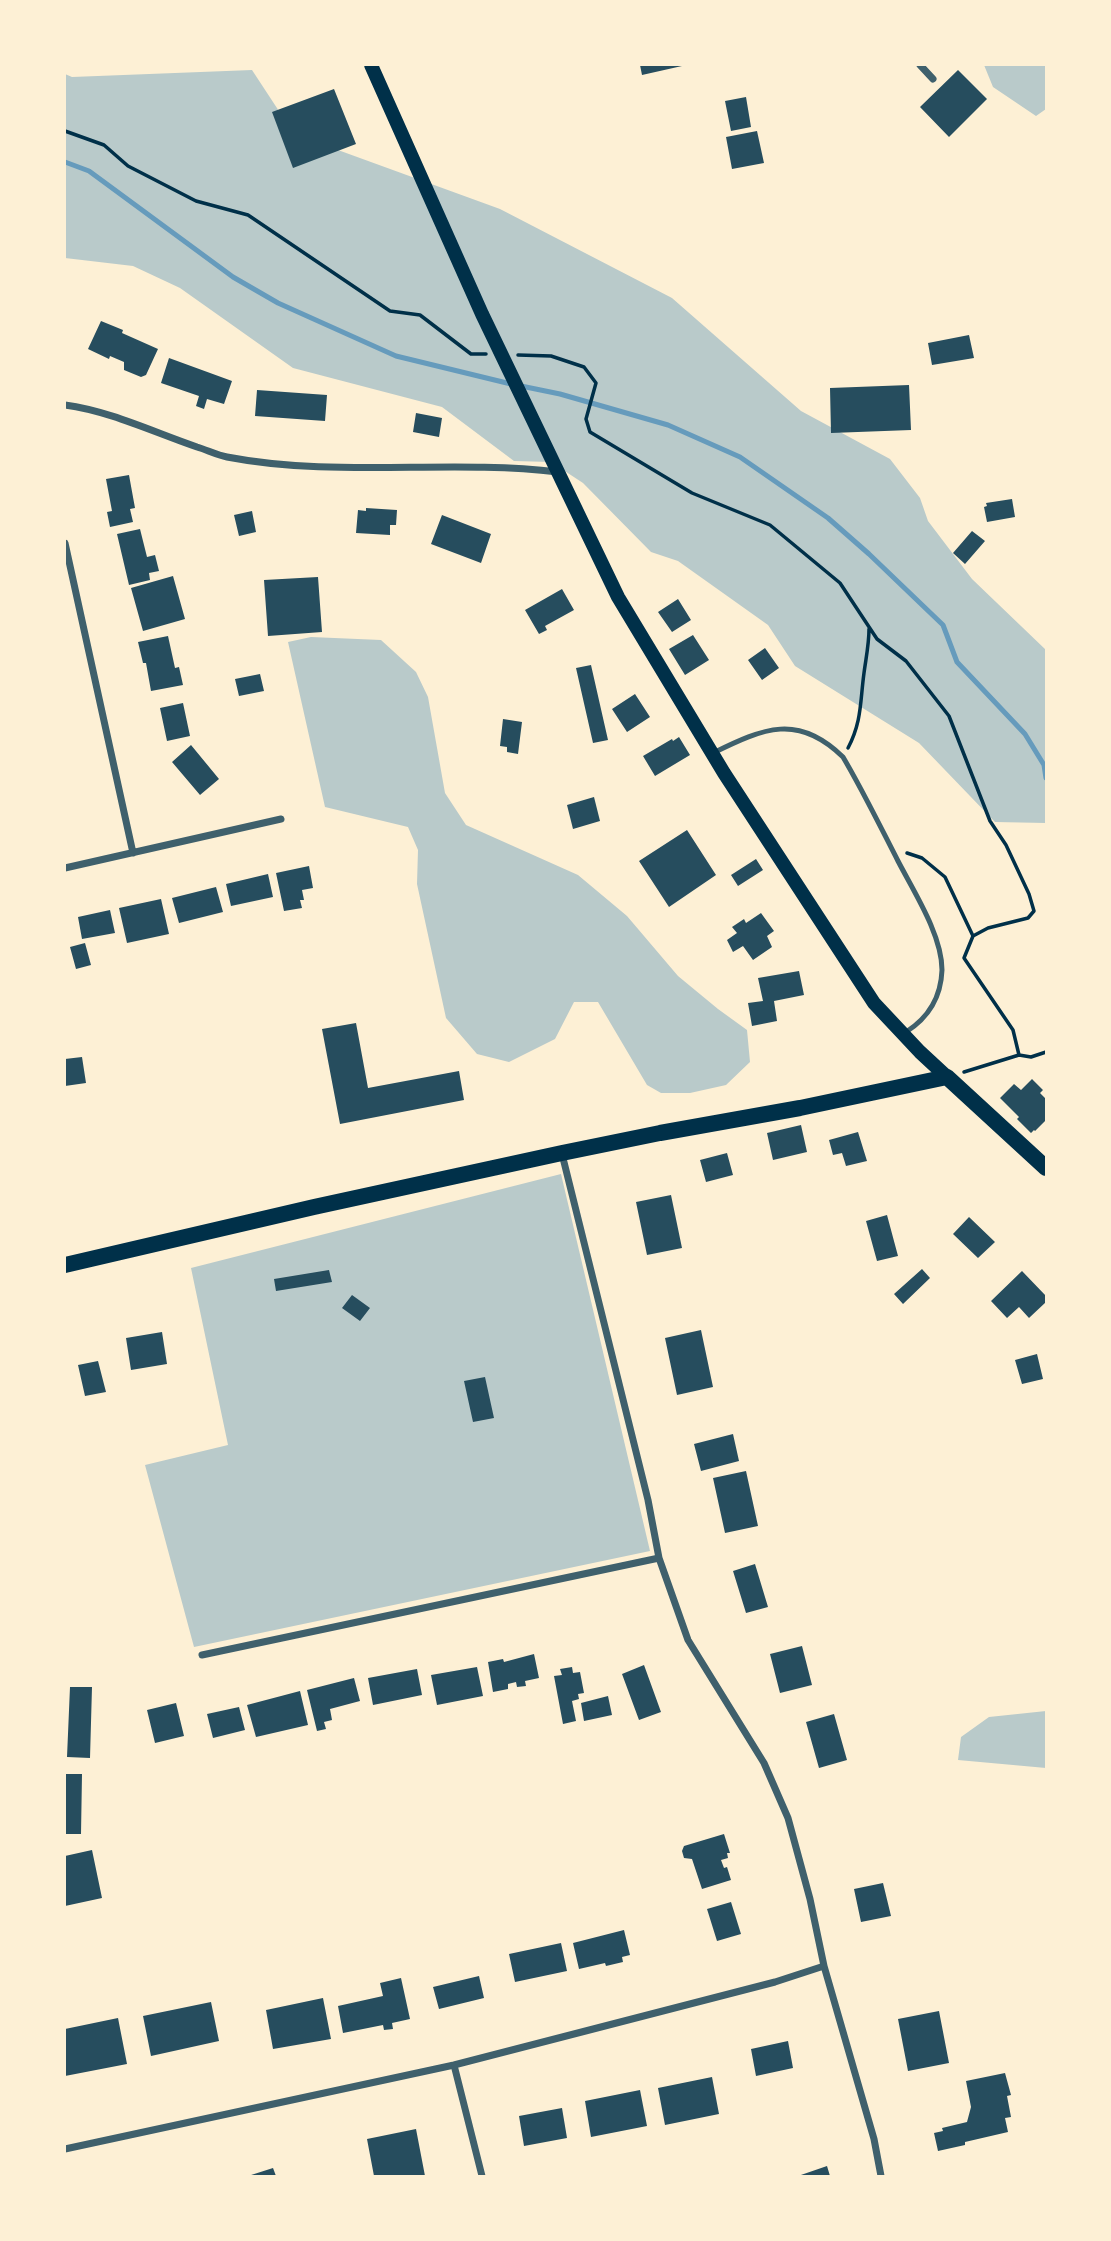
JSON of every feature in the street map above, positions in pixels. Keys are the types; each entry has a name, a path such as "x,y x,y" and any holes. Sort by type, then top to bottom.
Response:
{"main road":[{"path":"371,65 482,314 618,597 713,753 874,1003 903,1035 1046,1168"},
{"path":"65,1265 562,1153 947,1077"}],"street":[{"path":"920,65 933,79"},
{"path":"65,404 93,408 226,457 306,466 520,468 558,472"},
{"path":"65,542 133,853"},
{"path":"65,868 281,819"},
{"path":"562,1153 648,1500 659,1558 688,1640 764,1763 788,1818 810,1899 824,1966 874,2138 881,2176"},
{"path":"202,1654 659,1558"},
{"path":"65,2149 454,2065 775,1982 824,1966"},
{"path":"454,2065 482,2176"}],"lane":[{"path":"713,753 748,736 782,729 804,730 828,742 843,757 916,896 936,940 942,967 941,984 933,1006 919,1024 903,1035"}],"path":[{"path":"65,131 104,145 128,166 196,201 248,215 390,311 420,315 471,354 498,355"},
{"path":"511,355 551,356 584,368 596,383 586,419 590,432 692,493 770,524 840,583 877,639 906,661 948,716 990,821 1006,845 1034,911 1028,918 988,928 973,936 964,958 1013,1030 1019,1055"},
{"path":"843,757 856,732 860,716 869,627"},
{"path":"891,847 922,859 945,877 973,936"},
{"path":"947,1077 1019,1055 1031,1056 1046,1052"}],"shaded area":[{"path":"984,65 1046,65 1046,109 1036,116 993,87"},
{"path":"252,70 294,134 500,209 672,298 801,411 890,459 920,498 928,521 972,579 1046,650 1046,823 995,822 919,743 795,666 768,625 678,561 651,552 583,483 551,462 514,461 442,407 293,368 180,288 133,266 65,258 65,74 72,77"},
{"path":"311,637 381,640 416,672 428,697 445,793 466,825 578,875 627,916 678,976 747,1030 750,1062 726,1085 690,1093 661,1093 647,1085 598,1002 574,1002 555,1039 509,1062 477,1054 446,1018 417,884 418,850 408,827 325,807 288,642"},
{"path":"561,1174 650,1551 194,1647 145,1465 228,1445 191,1268"},
{"path":"1046,1711 1046,1768 958,1760 961,1737 989,1717"}],"building":[{"path":"640,65 682,65 682,66 642,75"},
{"path":"958,70 987,99 949,137 920,107"},
{"path":"334,89 356,144 293,168 272,112"},
{"path":"746,97 751,127 731,131 725,101"},
{"path":"757,131 764,163 732,169 726,137"},
{"path":"101,321 158,349 146,375 141,377 124,370 124,362 110,356 109,359 88,349"},
{"path":"969,335 974,358 932,365 928,343"},
{"path":"169,358 232,381 224,404 207,399 204,409 196,406 199,396 161,383"},
{"path":"909,385 911,430 831,433 830,388"},
{"path":"257,390 327,395 325,421 255,416"},
{"path":"416,413 442,418 439,437 413,432"},
{"path":"129,475 135,508 130,509 133,522 110,527 107,512 112,511 106,479"},
{"path":"1012,499 1015,517 987,522 984,507 987,506 986,503"},
{"path":"366,508 397,510 396,525 390,525 390,535 356,533 358,510 366,511"},
{"path":"252,511 256,532 239,536 234,515"},
{"path":"442,515 491,534 481,563 431,544"},
{"path":"140,529 147,557 155,555 159,571 149,573 150,580 129,585 117,534"},
{"path":"972,531 985,541 965,564 953,553"},
{"path":"173,576 185,619 143,631 131,588"},
{"path":"318,577 322,632 268,636 264,580"},
{"path":"562,589 574,610 545,626 547,630 539,634 525,610"},
{"path":"678,599 691,620 672,632 658,612"},
{"path":"693,635 709,660 685,675 669,649"},
{"path":"168,636 175,668 179,667 183,685 151,691 146,663 143,663 138,642"},
{"path":"765,648 779,668 762,680 748,660"},
{"path":"591,665 608,740 593,743 576,668"},
{"path":"260,674 264,691 239,696 235,679"},
{"path":"635,694 650,717 627,732 612,709"},
{"path":"183,703 190,736 167,741 160,708"},
{"path":"503,719 522,722 518,754 507,752 507,747 500,746"},
{"path":"679,737 690,755 655,776 643,756"},
{"path":"191,745 219,779 200,795 172,762"},
{"path":"594,797 600,821 573,829 567,805"},
{"path":"687,830 716,875 669,907 639,861"},
{"path":"756,859 763,870 738,886 731,875"},
{"path":"309,866 313,888 302,890 302,908 284,911 276,873"},
{"path":"268,874 273,897 231,906 226,884"},
{"path":"216,887 223,912 179,923 172,898"},
{"path":"161,899 169,934 127,943 119,908"},
{"path":"110,910 115,933 82,939 78,917"},
{"path":"761,913 774,931 767,936 772,947 753,960 743,946 733,952 727,940 737,933 732,927 744,919 746,923"},
{"path":"85,943 91,965 76,969 70,947"},
{"path":"799,971 804,995 774,1001 777,1021 752,1026 748,1003 763,1001 758,978"},
{"path":"356,1023 368,1088 459,1071 464,1100 340,1124 322,1029"},
{"path":"82,1057 86,1083 65,1086 65,1059"},
{"path":"1032,1079 1043,1090 1040,1093 1046,1099 1046,1120 1031,1133 1000,1098 1014,1084 1021,1090"},
{"path":"801,1125 807,1152 773,1160 767,1133"},
{"path":"858,1132 867,1161 846,1166 842,1153 833,1155 829,1140"},
{"path":"727,1153 733,1175 706,1182 700,1160"},
{"path":"671,1195 682,1248 647,1255 636,1202"},
{"path":"887,1215 898,1256 877,1261 866,1221"},
{"path":"969,1217 995,1242 978,1258 953,1234"},
{"path":"922,1269 930,1278 903,1304 894,1294"},
{"path":"329,1270 332,1282 276,1291 274,1279"},
{"path":"1022,1271 1046,1296 1046,1302 1029,1318 1019,1307 1007,1318 991,1301"},
{"path":"352,1295 370,1308 360,1321 342,1308"},
{"path":"701,1330 713,1387 677,1395 665,1338"},
{"path":"162,1332 167,1364 131,1370 126,1338"},
{"path":"1037,1354 1043,1379 1022,1384 1015,1360"},
{"path":"98,1361 106,1392 85,1396 78,1365"},
{"path":"485,1377 494,1418 473,1422 464,1381"},
{"path":"733,1434 739,1461 701,1471 694,1444"},
{"path":"746,1471 758,1526 725,1533 713,1478"},
{"path":"755,1564 768,1607 746,1613 733,1571"},
{"path":"802,1646 812,1685 780,1693 770,1654"},
{"path":"534,1654 539,1678 525,1681 526,1686 517,1687 516,1682 508,1684 508,1689 493,1692 488,1662 503,1659 504,1662"},
{"path":"644,1665 661,1712 639,1720 622,1674"},
{"path":"477,1667 483,1696 437,1705 431,1675"},
{"path":"572,1667 573,1673 580,1672 584,1693 578,1694 579,1699 572,1701 576,1721 563,1724 554,1676 562,1675 560,1669"},
{"path":"417,1669 422,1695 373,1705 368,1678"},
{"path":"354,1678 360,1701 330,1709 332,1720 324,1722 326,1729 317,1731 307,1690"},
{"path":"70,1687 92,1687 90,1758 67,1757"},
{"path":"300,1691 308,1725 256,1737 247,1705"},
{"path":"608,1696 612,1715 584,1721 581,1703"},
{"path":"176,1703 184,1736 155,1743 147,1710"},
{"path":"239,1707 245,1730 213,1738 207,1714"},
{"path":"834,1714 847,1760 819,1768 806,1722"},
{"path":"65,1774 82,1774 81,1834 65,1834"},
{"path":"724,1834 730,1853 727,1853 728,1858 721,1860 724,1868 727,1867 731,1880 702,1889 692,1859 684,1858 684,1846"},
{"path":"92,1850 102,1898 65,1906 65,1856"},
{"path":"883,1883 891,1916 861,1922 854,1889"},
{"path":"731,1902 741,1934 717,1941 707,1909"},
{"path":"624,1930 630,1955 622,1957 623,1962 579,1969 573,1943"},
{"path":"561,1943 567,1971 515,1982 509,1954"},
{"path":"479,1976 484,1998 439,2009 433,1987"},
{"path":"401,1978 410,2019 392,2023 393,2029 384,2030 383,2025 343,2033 338,2006 383,1996 380,1983"},
{"path":"323,1998 331,2039 273,2049 266,2010"},
{"path":"211,2002 219,2041 151,2056 143,2016"},
{"path":"939,2011 949,2063 908,2071 898,2019"},
{"path":"118,2018 127,2064 65,2076 65,2029"},
{"path":"788,2041 793,2068 756,2076 751,2049"},
{"path":"1005,2073 1011,2095 1007,2096 1011,2117 1005,2118 1008,2132 938,2151 934,2133 943,2131 942,2128 967,2122 971,2107 966,2081"},
{"path":"712,2077 719,2114 665,2125 658,2088"},
{"path":"640,2090 647,2126 591,2137 585,2101"},
{"path":"562,2108 567,2138 524,2146 519,2116"},
{"path":"416,2129 425,2176 374,2176 367,2139"},
{"path":"827,2166 830,2176 798,2176"},
{"path":"273,2168 276,2176 248,2176"}],"waterway":[{"path":"65,162 89,171 233,277 278,303 396,356 511,384"},
{"path":"521,386 560,394 668,425 740,457 828,518 943,625 957,662 1025,734 1044,765 1046,778"}]}
